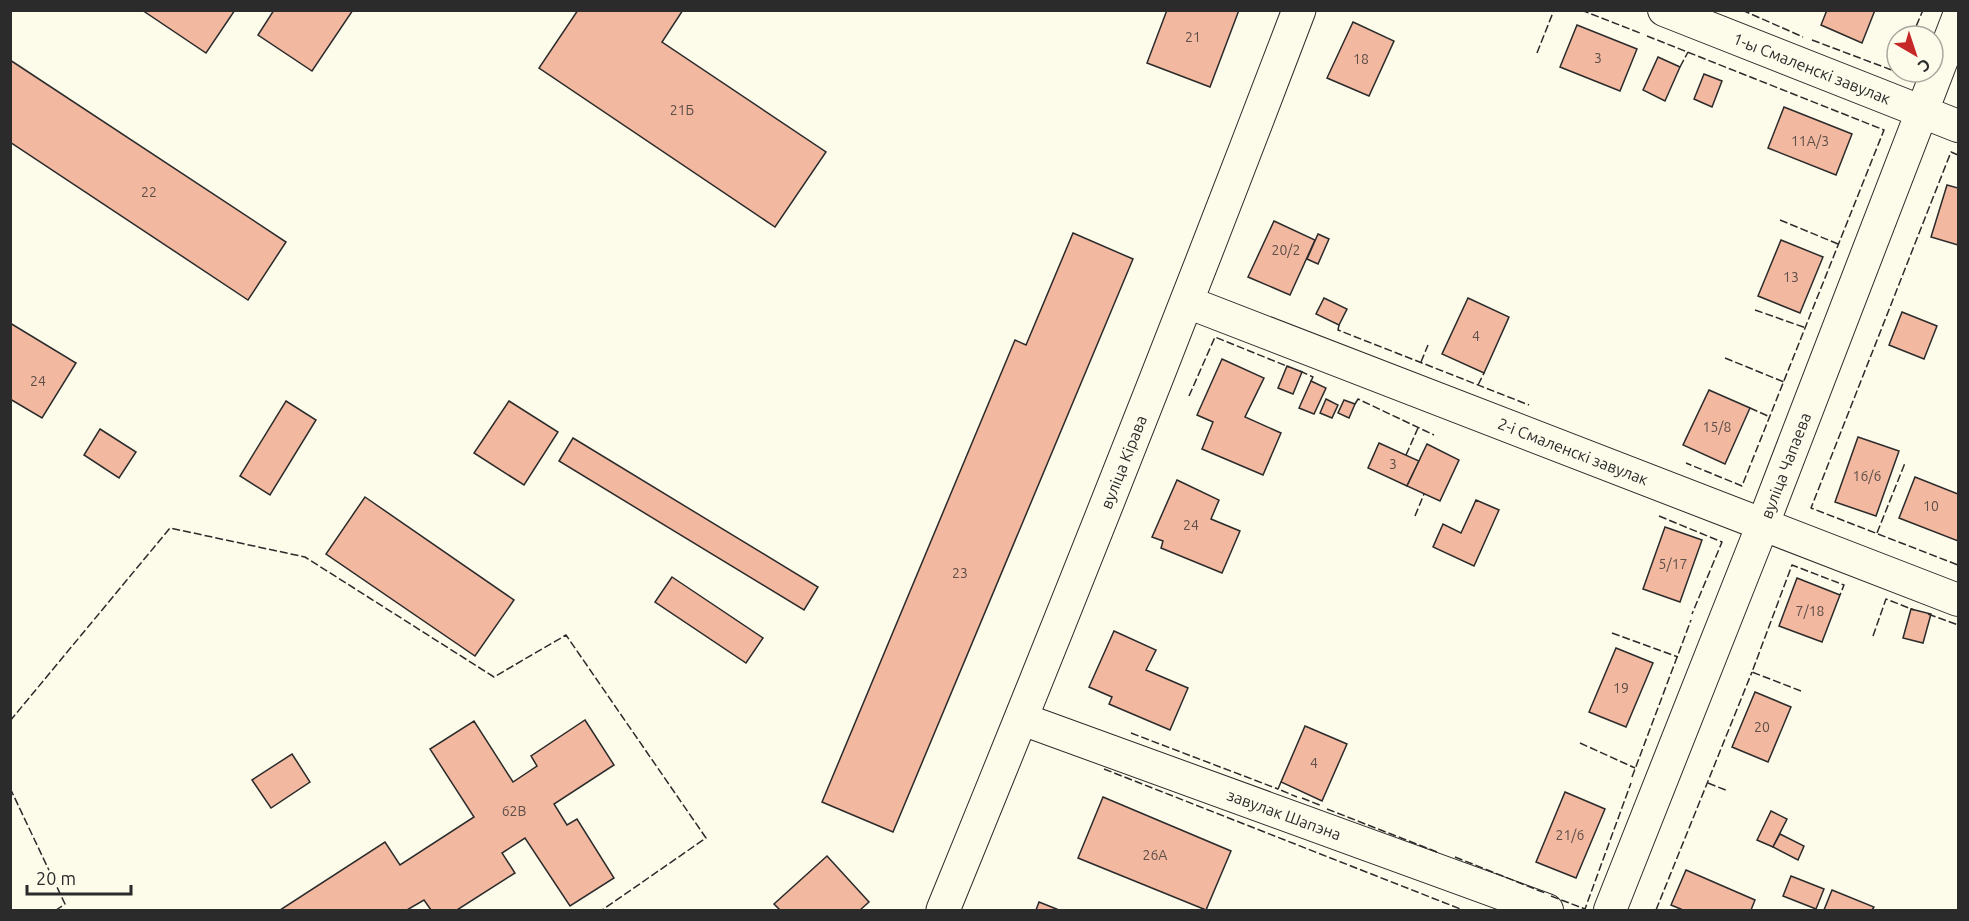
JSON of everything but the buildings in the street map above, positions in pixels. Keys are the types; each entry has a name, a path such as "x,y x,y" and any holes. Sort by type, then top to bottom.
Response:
{"street":[{"name":"вуліца Кірава","path":"943,910 1022,719 1187,302 1299,10"},
{"name":"1-ы Смаленскі завулак","path":"1664,10 1959,126"},
{"name":"вуліца Чапаева","path":"1610,910 1763,525 1959,18"},
{"name":"2-і Смаленскі завулак","path":"1187,302 1959,600"},
{"name":"завулак Шапэна","path":"1022,719 1547,910"}],"fence":[{"path":"1537,53 1554,10"},
{"path":"1581,10 1640,33"},
{"path":"1742,10 1803,37"},
{"path":"1917,24 1923,10"},
{"path":"1647,36 1884,130 1742,486 1686,463"},
{"path":"1812,40 1885,67"},
{"path":"1680,67 1688,52"},
{"path":"1958,155 1951,152 1811,508 1958,565"},
{"path":"1780,220 1838,244"},
{"path":"1755,310 1806,328"},
{"path":"1339,325 1338,330 1529,405"},
{"path":"1189,396 1215,337 1289,367"},
{"path":"1421,362 1428,345"},
{"path":"1725,358 1784,382"},
{"path":"1300,371 1313,377 1311,381"},
{"path":"1478,385 1484,373"},
{"path":"1355,404 1358,399 1434,435"},
{"path":"1750,408 1770,417"},
{"path":"1406,455 1418,428"},
{"path":"1877,533 1905,463"},
{"path":"1415,516 1424,494"},
{"path":"1659,516 1722,542 1692,614"},
{"path":"10,721 170,528 305,557 494,677 566,635 706,838 602,910"},
{"path":"1801,691 1752,672 1792,565 1844,585 1840,595"},
{"path":"1873,636 1886,599 1914,610"},
{"path":"1928,614 1958,625"},
{"path":"1632,777 1691,620"},
{"path":"1612,633 1678,657"},
{"path":"1656,910 1752,672"},
{"path":"1131,733 1278,789"},
{"path":"1580,743 1635,768"},
{"path":"1104,769 1463,910"},
{"path":"1281,782 1278,789 1297,797"},
{"path":"1551,896 1585,909 1631,783"},
{"path":"1708,783 1728,791"},
{"path":"10,788 65,904 56,910"},
{"path":"1302,798 1322,806"},
{"path":"1327,809 1437,852"},
{"path":"1455,857 1545,893"}]}
